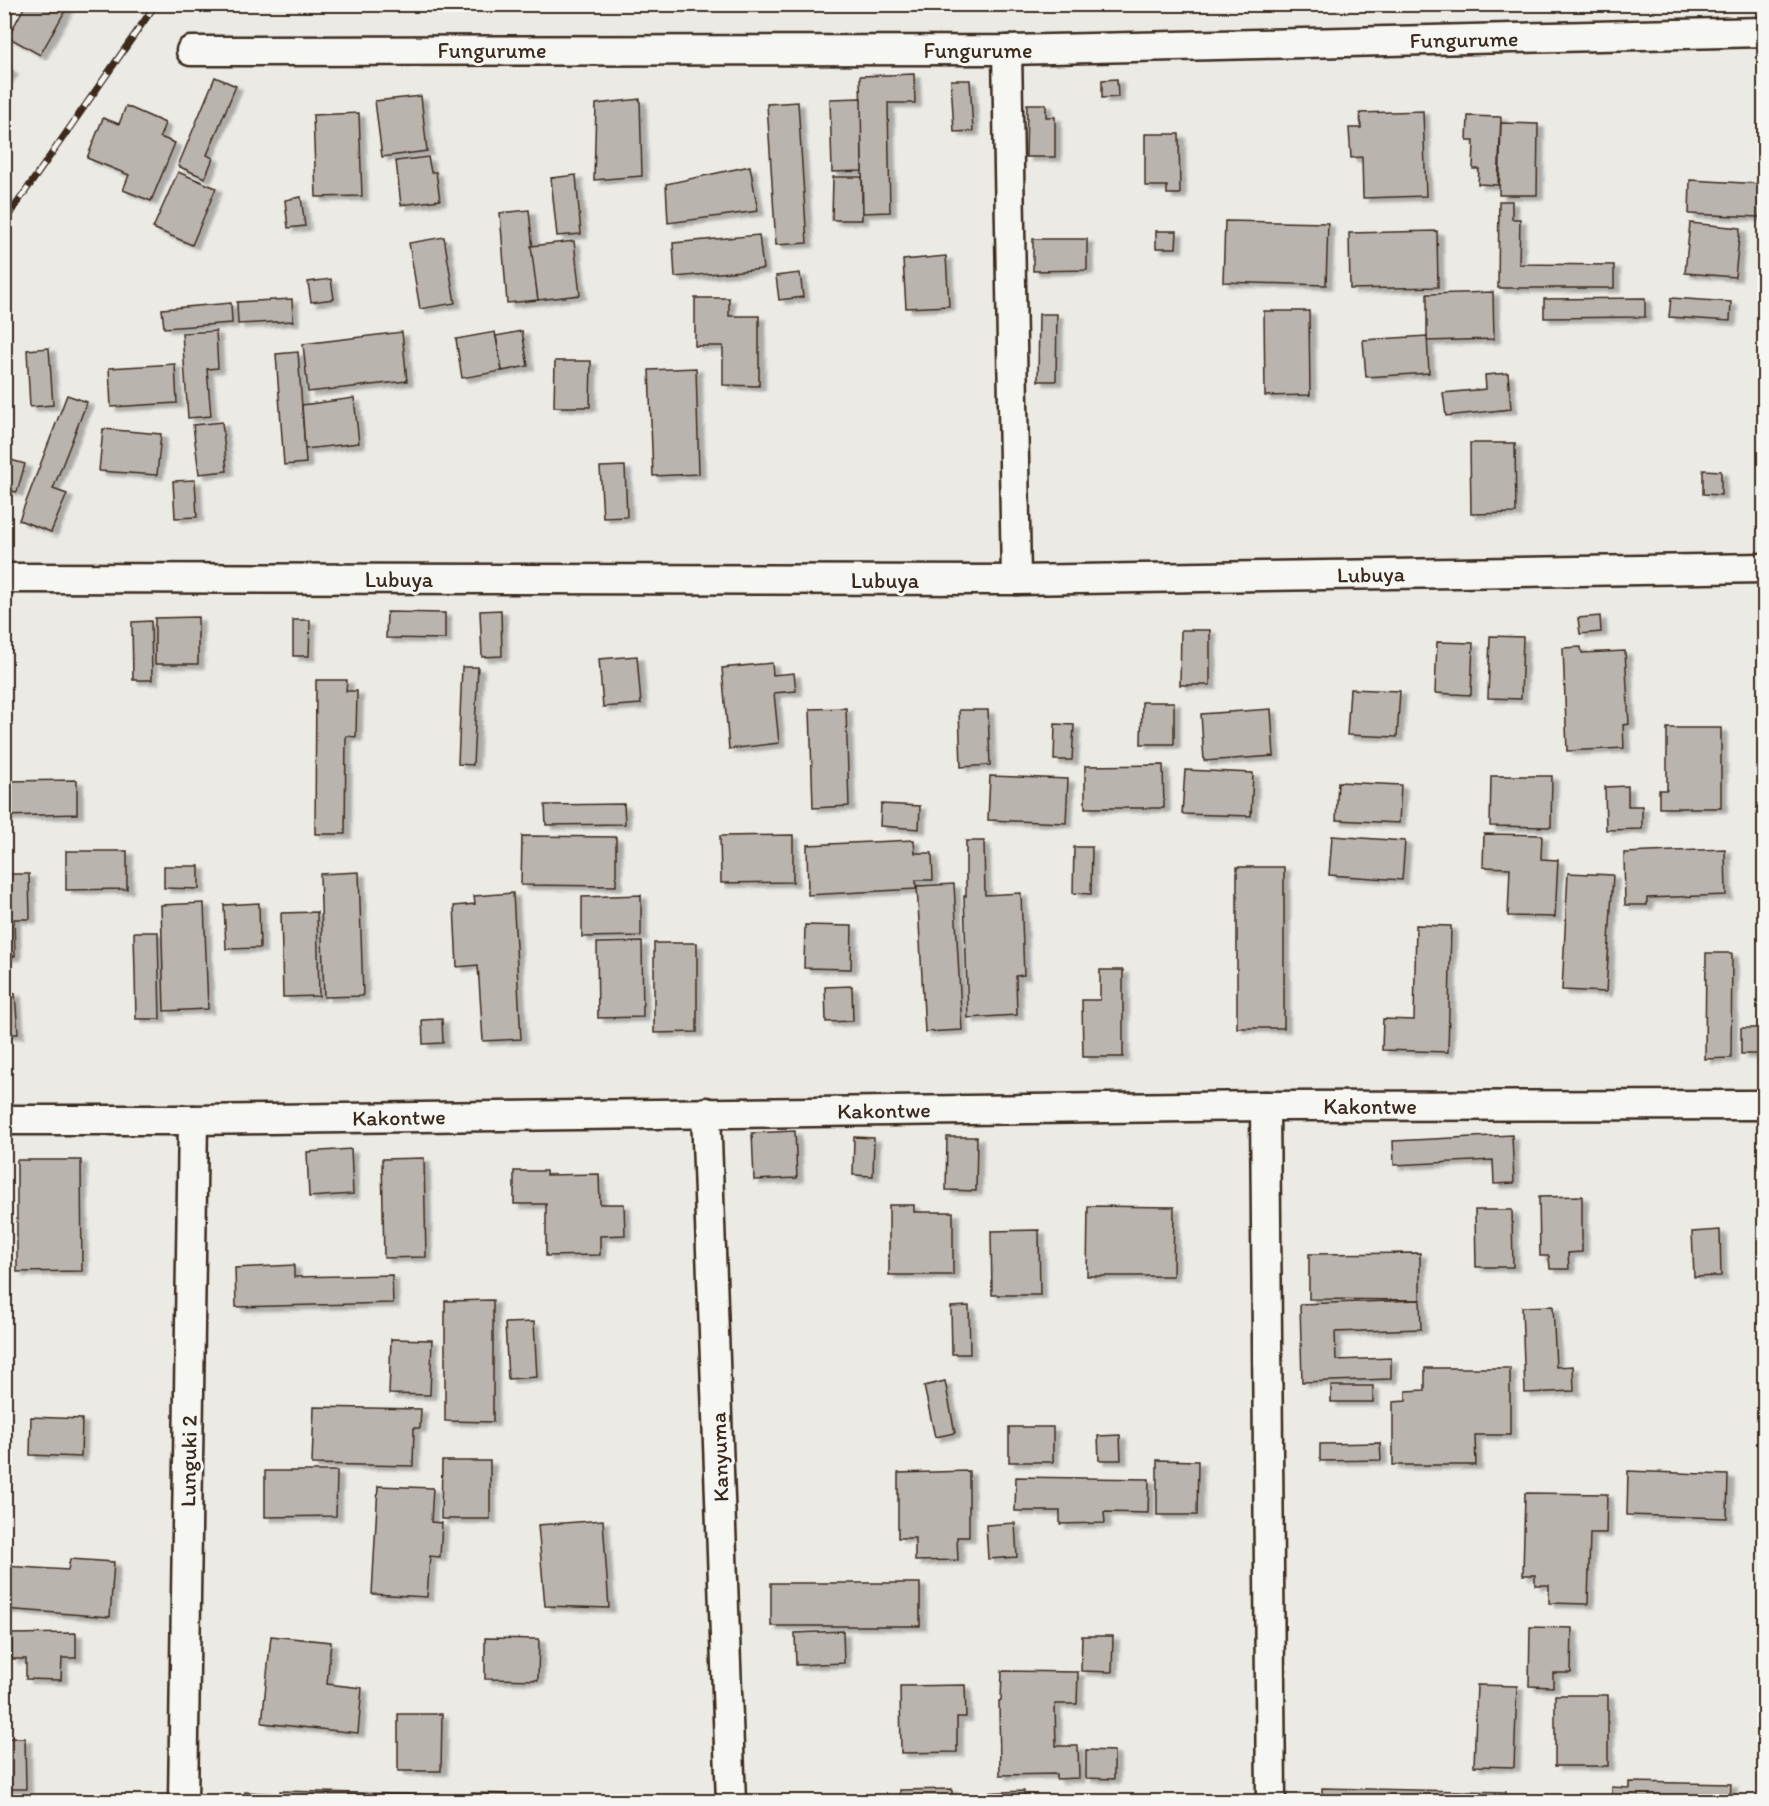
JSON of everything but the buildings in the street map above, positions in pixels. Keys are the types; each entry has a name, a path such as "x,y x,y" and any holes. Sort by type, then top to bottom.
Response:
{"street":[{"name":"Fungurume","path":"191,51 1007,50 1764,32"},
{"path":"1007,50 1016,580"},
{"name":"Lubuya","path":"4,578 1016,580 1764,568"},
{"name":"Kakontwe","path":"4,1120 193,1120 1265,1106 1764,1105"},
{"path":"1265,1106 1271,1802"},
{"name":"Kanyuma","path":"706,1112 730,1802"},
{"name":"Lunguki 2","path":"183,1802 193,1120"}],"railway":[{"path":"4,222 156,4"}]}
